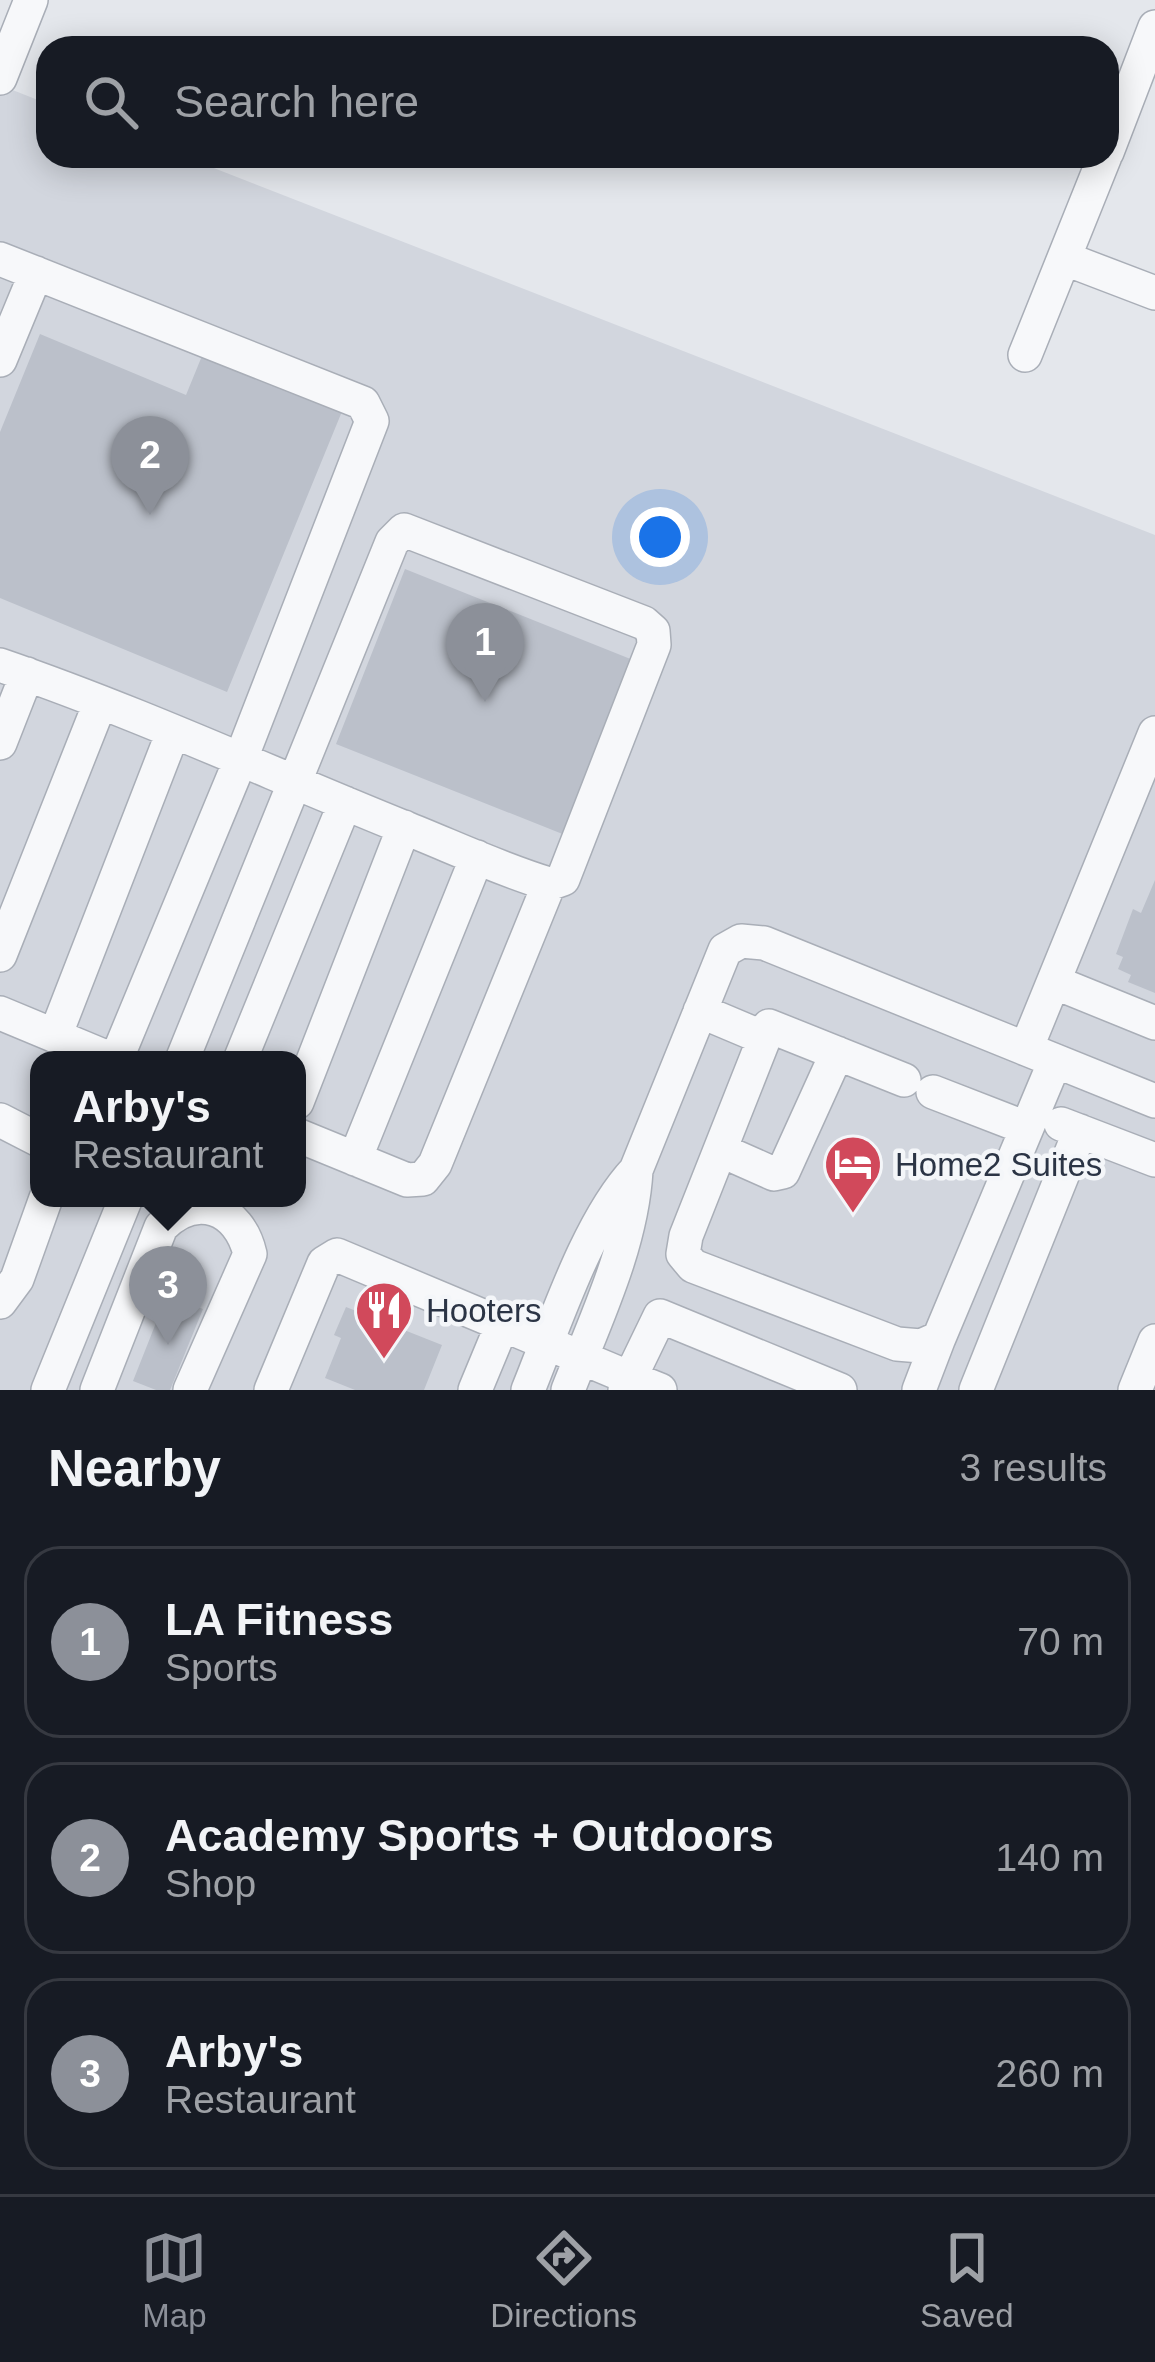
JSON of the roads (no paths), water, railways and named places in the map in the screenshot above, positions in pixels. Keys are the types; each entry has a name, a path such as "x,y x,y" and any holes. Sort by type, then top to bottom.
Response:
{"street":[{"path":"0,78 31,0"},
{"path":"1119,120 1155,27"},
{"path":"1025,355 1101,168"},
{"path":"0,259 363,403 372,421 119,1051"},
{"path":"1066,259 1155,293"},
{"path":"0,360 36,273"},
{"path":"0,743 14,670 173,732 239,761 294,783 345,803 477,857 549,884 563,879 654,645 652,631 644,623 404,530 392,542 294,783 186,1051"},
{"path":"0,955 100,703"},
{"path":"55,1036 173,732"},
{"path":"919,1390 1030,1121 1054,982 1152,748"},
{"path":"244,1051 345,803"},
{"path":"306,1079 404,827"},
{"path":"355,1159 477,857"},
{"path":"306,1139 407,1180 423,1179 435,1164 549,884"},
{"path":"528,1390 612,1204 636,1170 725,950 741,941 764,943 1155,1101"},
{"path":"1054,982 1155,1024"},
{"path":"700,1011 764,1038"},
{"path":"0,1013 92,1051"},
{"path":"940,1335 922,1346 897,1344 693,1266 683,1254 686,1235 769,1026 918,1086 1030,1121 1080,1131 1155,1160"},
{"path":"720,1150 774,1174 783,1172 837,1053"},
{"path":"0,1120 30,1135"},
{"path":"976,1390 1080,1131"},
{"path":"574,1374 609,1284 635,1191 636,1170"},
{"path":"0,1302 17,1280 43,1207"},
{"path":"48,1390 121,1207"},
{"path":"97,1390 161,1227 172,1215 204,1208 227,1212 244,1230 250,1254 190,1390"},
{"path":"271,1390 323,1263 337,1255 547,1344 574,1374 638,1386 660,1316 840,1390"},
{"path":"475,1390 502,1325"},
{"path":"1136,1390 1155,1341"}],"place":[{"name":"Academy Sports + Outdoors","path":"150,515"},
{"name":"LA Fitness","path":"485,702"},
{"name":"Home2 Suites","path":"853,1215"},
{"name":"Arby's","path":"168,1345"},
{"name":"Hooters","path":"384,1361"}]}
